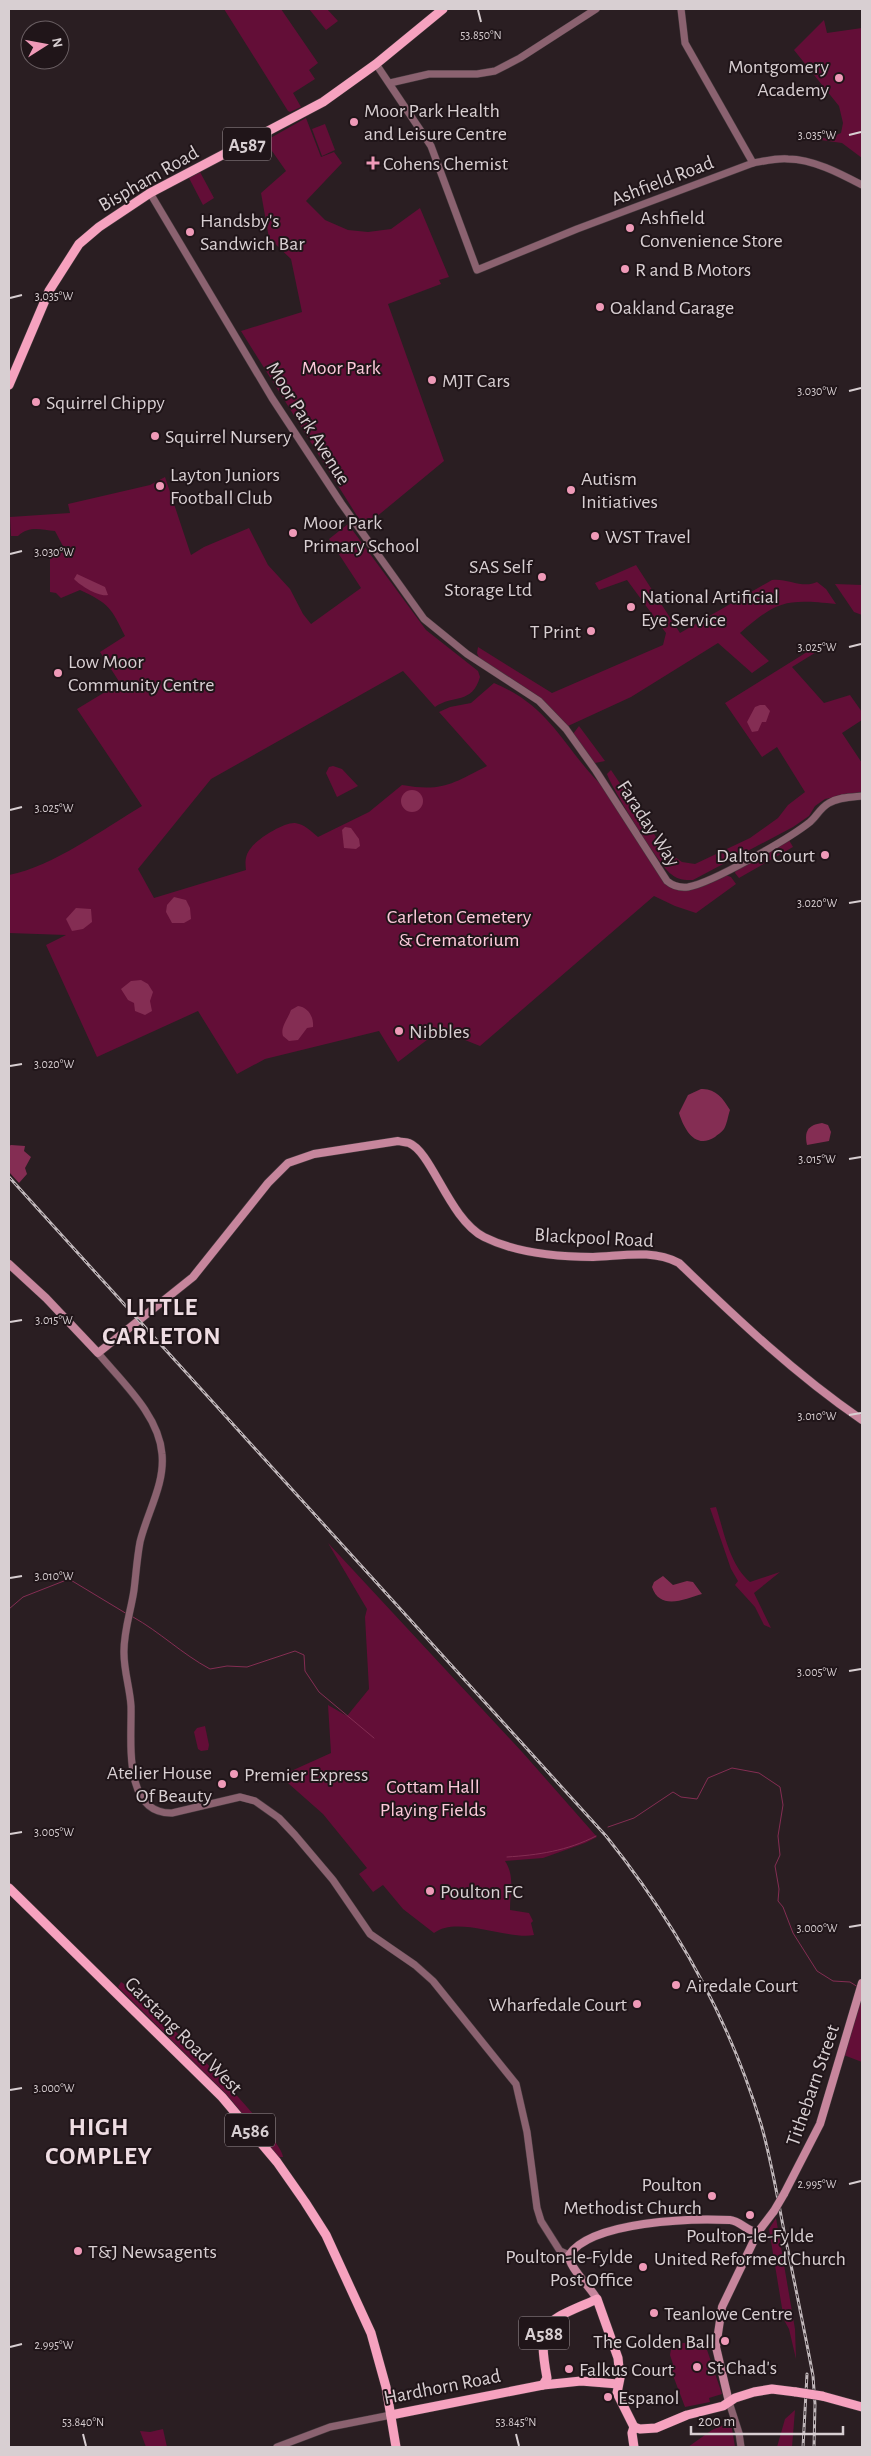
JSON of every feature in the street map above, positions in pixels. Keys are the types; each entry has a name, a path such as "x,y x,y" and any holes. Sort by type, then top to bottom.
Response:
{"main road":[{"name":"Bispham Road","path":"9,385 49,291 79,244 105,222 150,193 323,102 376,64 443,9"},
{"name":"Blackpool Road","path":"98,1353 193,1277 268,1183 288,1162 314,1154 398,1141 410,1143 423,1156 462,1220 472,1230 500,1245 545,1254 584,1257 651,1254 667,1257 679,1263 774,1352 862,1420"},
{"path":"9,1264 46,1298 98,1353"},
{"name":"Garstang Road West","path":"9,1888 222,2097 277,2162 326,2235 357,2301 380,2362 391,2415"},
{"name":"Tithebarn Street","path":"729,2402 717,2355 716,2338 724,2299 752,2245 754,2232 774,2211 820,2124 861,1987"},
{"path":"754,2232 733,2220 633,2225 602,2234 574,2250 569,2255 571,2265 584,2279 597,2299 618,2358 620,2378 618,2395 634,2427 640,2429 656,2428 729,2402 735,2398 766,2390 822,2396 862,2407"},
{"name":"A588","path":"547,2382 542,2344 547,2327 558,2316 597,2299"},
{"name":"Hardhorn Road","path":"391,2415 547,2382 581,2380 618,2384"},
{"name":"A586","path":"391,2415 396,2447"},
{"path":"634,2427 632,2433 634,2447"}],"street":[{"path":"376,64 390,83 429,74 477,74 495,71 520,58 596,9"},
{"path":"681,9 684,43 753,163"},
{"name":"Ashfield Road","path":"390,83 431,146 477,270 577,229 753,163 779,159 797,159 839,174 862,185"},
{"name":"Moor Park Avenue","path":"150,193 282,414 347,511 424,619 466,654 539,701 566,730 596,771"},
{"name":"Faraday Way","path":"596,771 665,879 672,885 686,888 709,880 792,833 811,820 819,809 830,802 842,798 862,796"},
{"path":"98,1353 148,1415 157,1433 162,1452 162,1473 140,1543 124,1652 130,1705 132,1770 139,1790 148,1804 161,1813 172,1813 240,1797 255,1801 279,1818 295,1835 329,1875 370,1934 427,1974 516,2084 527,2132 537,2208 541,2221 560,2251 569,2255"},
{"path":"729,2402 739,2433 741,2447"},
{"name":"Hardhorn Road","path":"277,2447 330,2427 391,2415"}],"green space":[{"path":"224,9 281,9 318,63 309,70 315,79 293,93 301,107 290,112 288,111"},
{"path":"309,9 327,9 338,21 326,30"},
{"name":"Montgomery Academy","path":"824,20 827,33 862,28 862,158 842,143 821,140 821,137 827,139 841,133 843,123 839,106 794,50"},
{"name":"Moor Park","path":"306,118 321,157 334,152 342,163 306,201 325,220 348,230 368,232 391,229 420,208 449,277 439,280 441,284 388,304 444,461 364,527 241,331 302,312 291,259 269,238 261,193 286,171 265,141"},
{"path":"325,124 335,150 322,156 312,129"},
{"path":"200,172 214,198 203,205 189,178"},
{"name":"Carleton Cemetery & Crematorium","path":"165,477 191,555 204,547 249,528 268,565 290,589 303,614 311,624 361,588 329,539 348,524 426,630 478,671 480,677 477,686 472,692 435,707 403,671 211,779 138,869 154,898 246,870 247,856 254,844 284,825 295,823 301,825 318,837 369,812 402,785 427,788 446,785 465,778 487,766 439,712 450,707 471,703 494,683 515,693 532,705 546,719 582,763 610,793 665,879 678,887 725,875 731,877 736,884 696,913 654,896 480,1046 440,1030 398,1062 379,1031 265,1059 237,1074 198,1011 97,1057 46,945 66,935 9,933 9,875 43,864 61,855 142,806 77,709 120,683 100,652 125,636 113,613 98,599 80,590 61,598 56,593 50,592 50,551 65,550 55,531 31,529 18,536 11,536 10,517 70,513 68,504 150,485"},
{"path":"636,565 680,633 772,580 783,580 801,584 817,582 826,589 836,604 794,602 784,604 774,608 753,622 740,633 769,661 752,673 718,643 631,697 568,726 542,699 479,658 477,653 478,647 552,693 663,645 666,633 627,580 599,590 595,583"},
{"path":"835,584 862,585 862,615 854,612"},
{"path":"815,647 818,651 792,667 824,703 850,695 862,712 862,720 842,733 862,763 862,792 825,799 815,806 809,816 793,827 693,880 674,876 665,868 636,826 607,774 611,770 664,849 682,862 695,864 750,838 778,818 788,805 805,792 777,747 762,757 725,703"},
{"path":"579,726 605,761 595,763 573,734"},
{"path":"333,766 342,769 358,786 337,797 326,773 329,767"},
{"path":"789,840 793,847 739,878 735,873 736,869"},
{"path":"716,1507 732,1557 743,1575 750,1582 780,1572 754,1593 771,1628 764,1625 755,1607 735,1585 738,1581 731,1569 710,1508"},
{"name":"Cottam Hall Playing Fields","path":"328,1543 523,1753 597,1837 543,1858 505,1861 511,1878 510,1910 529,1913 533,1921 531,1923 534,1935 523,1936 456,1926 444,1928 434,1933 403,1909 383,1885 373,1892 359,1874 367,1868 323,1814 280,1776 331,1753 328,1705 347,1716 369,1689 365,1617 367,1609"},
{"path":"205,1726 209,1745 208,1750 201,1751 198,1749 194,1732 197,1728"},
{"path":"121,1982 156,2012 238,2096 277,2144 283,2157 278,2157 227,2095 118,1987"},
{"path":"862,1983 862,2062 841,2054"},
{"path":"776,2218 795,2329 796,2359 789,2329 784,2320 769,2229"},
{"path":"704,2341 722,2394 709,2398 710,2402 685,2407 669,2365 673,2364 670,2355 672,2344"},
{"path":"795,2410 792,2447 777,2447 785,2419"},
{"path":"731,2422 735,2447 688,2447 712,2430"},
{"path":"163,2429 167,2447 146,2447 140,2431 150,2432"}],"shaded area":[{"path":"77,574 105,587 108,595 95,593 81,585 74,579"},
{"path":"765,705 770,711 766,722 762,722 758,731 752,732 747,722 755,707"},
{"path":"412,790 422,797 423,801 416,811 412,812 402,805 401,801 408,791"},
{"path":"345,827 351,828 359,839 360,846 356,849 344,848 342,830"},
{"path":"174,897 186,900 190,908 191,919 184,923 172,923 166,912 167,905"},
{"path":"76,908 91,909 92,922 83,929 72,931 66,919"},
{"path":"141,980 148,984 153,992 150,1001 152,1011 145,1015 135,1011 134,1003 128,1000 121,989 131,981"},
{"path":"298,1006 305,1008 310,1013 313,1027 307,1028 298,1040 289,1041 283,1036 283,1029 291,1010"},
{"path":"701,1089 714,1092 730,1110 723,1130 715,1137 702,1141 691,1136 679,1113 688,1095"},
{"path":"822,1123 828,1125 831,1132 829,1141 807,1145 806,1136 810,1127"},
{"path":"9,1146 25,1146 24,1151 31,1157 25,1168 27,1174 19,1183 9,1172"},
{"path":"663,1576 673,1585 687,1581 693,1582 702,1594 674,1601 661,1599 652,1587 654,1582"}],"waterway":[{"path":"9,1609 23,1597 69,1579 127,1614"},
{"path":"133,1617 210,1669 227,1666 247,1667 295,1651 304,1655 305,1671 319,1692 374,1738"},
{"path":"608,1827 634,1818 673,1792 681,1797 697,1799 708,1778 732,1768 759,1773 780,1787 783,1805 778,1836 780,1855 775,1866 779,1889 778,1901 783,1907 793,1933 817,1971 833,1981 850,1982 858,1987"},
{"path":"507,1857 552,1851 596,1836"}],"railway":[{"path":"9,1177 606,1836 655,1902 697,1972 716,2009 748,2085 765,2137 813,2376 815,2404 814,2447"},
{"path":"803,2447 807,2374"}],"place":[{"name":"Montgomery Academy","path":"839,78"},
{"name":"Moor Park Health and Leisure Centre","path":"354,122"},
{"name":"Cohens Chemist","path":"373,163"},
{"name":"Ashfield Convenience Store","path":"630,228"},
{"name":"Handsby's Sandwich Bar","path":"190,232"},
{"name":"R and B Motors","path":"625,269"},
{"name":"Oakland Garage","path":"600,307"},
{"name":"MJT Cars","path":"432,380"},
{"name":"Squirrel Chippy","path":"36,402"},
{"name":"Squirrel Nursery","path":"155,436"},
{"name":"Layton Juniors Football Club","path":"160,486"},
{"name":"Autism Initiatives","path":"571,490"},
{"name":"Moor Park Primary School","path":"293,533"},
{"name":"WST Travel","path":"595,536"},
{"name":"SAS Self Storage Ltd","path":"542,577"},
{"name":"National Artificial Eye Service","path":"631,607"},
{"name":"T Print","path":"591,631"},
{"name":"Low Moor Community Centre","path":"58,673"},
{"name":"Dalton Court","path":"825,855"},
{"name":"Nibbles","path":"399,1031"},
{"name":"Premier Express","path":"234,1774"},
{"name":"Atelier House Of Beauty","path":"222,1784"},
{"name":"Poulton FC","path":"430,1891"},
{"name":"Airedale Court","path":"676,1985"},
{"name":"Wharfedale Court","path":"637,2004"},
{"name":"Poulton Methodist Church","path":"712,2196"},
{"name":"Poulton-le-Fylde United Reformed Church","path":"750,2215"},
{"name":"T&J Newsagents","path":"78,2251"},
{"name":"Poulton-le-Fylde Post Office","path":"643,2267"},
{"name":"Teanlowe Centre","path":"654,2313"},
{"name":"The Golden Ball","path":"725,2341"},
{"name":"St Chad's","path":"697,2367"},
{"name":"Falkus Court","path":"569,2369"},
{"name":"Espanol","path":"608,2397"}],"district":[{"name":"LITTLE CARLETON","path":"162,1320"},
{"name":"HIGH COMPLEY","path":"99,2140"}]}
